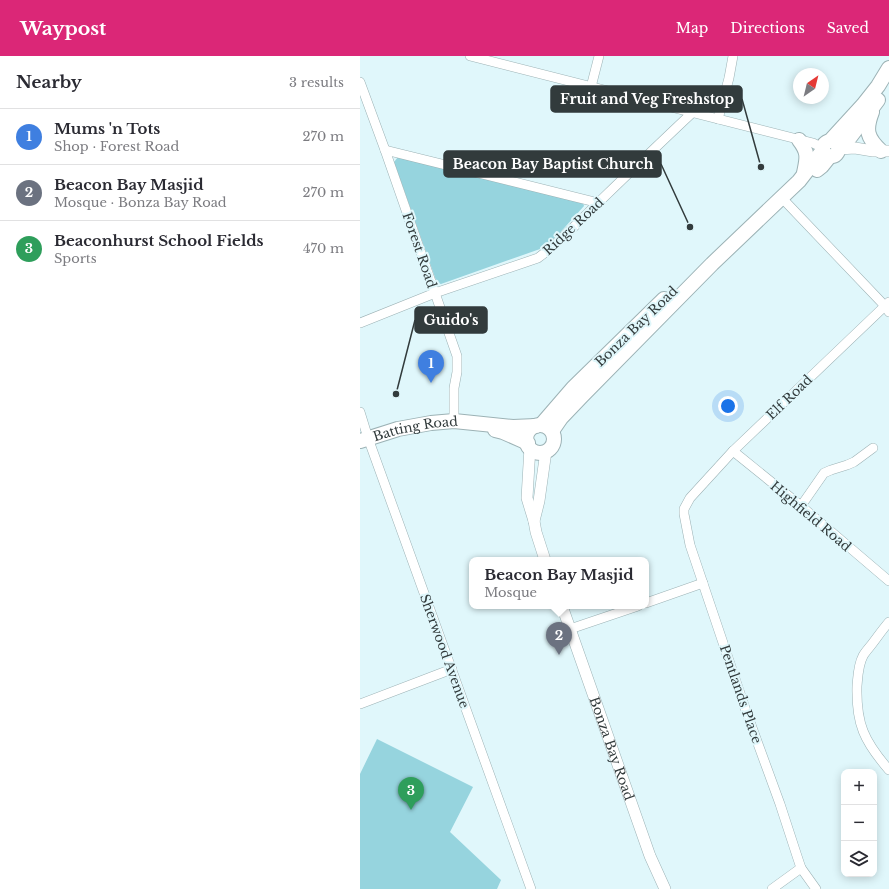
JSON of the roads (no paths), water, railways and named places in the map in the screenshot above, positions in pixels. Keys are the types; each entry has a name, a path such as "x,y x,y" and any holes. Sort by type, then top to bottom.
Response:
{"main road":[{"name":"Bonza Bay Road","path":"543,427 561,418 801,177 811,174 822,166 831,149 878,86 889,68"},
{"name":"Bonza Bay Road","path":"831,149 848,140 874,106 889,83"},
{"path":"874,106 869,118 869,135 872,142 881,151"},
{"path":"799,140 804,146 807,161 801,177"},
{"name":"Batting Road","path":"364,439 414,425 454,421 513,427 543,427"},
{"name":"Batting Road","path":"471,423 503,432 529,445"},
{"path":"543,427 554,436 553,445 546,451 537,452 529,445 527,435 529,431 543,427"}],"street":[{"path":"470,56 813,143 831,149 855,148 881,151"},
{"path":"591,87 599,56"},
{"path":"718,119 729,78 732,56"},
{"name":"Forest Road","path":"360,82 457,356 457,372 454,391 454,421"},
{"name":"Ridge Road","path":"360,323 435,293 538,258 550,250 578,224 692,113"},
{"path":"385,150 599,203"},
{"path":"781,197 888,306"},
{"name":"Elf Road","path":"692,495 733,451 888,306"},
{"name":"Sherwood Avenue","path":"360,412 364,439 452,670 531,889"},
{"path":"529,445 527,498 544,557"},
{"path":"801,506 824,473 854,462 873,448"},
{"path":"534,521 539,501 546,451"},
{"name":"Highfield Road","path":"733,451 801,506 889,581"},
{"name":"Pentlands Place","path":"692,495 684,509 690,545 801,868 816,889"},
{"path":"649,602 703,583"},
{"name":"Bonza Bay Road","path":"563,609 650,856 665,889"},
{"path":"570,629 629,609"},
{"path":"889,622 863,656 858,672 856,697 859,719 864,734 870,746 889,770"},
{"path":"360,704 452,670"},
{"path":"772,889 801,868"}],"place":[{"name":"Fruit and Veg Freshstop","path":"761,167"},
{"name":"Beacon Bay Baptist Church","path":"690,227"},
{"name":"Mums 'n Tots","path":"431,383"},
{"name":"Guido's","path":"396,394"},
{"name":"Beacon Bay Masjid","path":"559,655"},
{"name":"Beaconhurst School Fields","path":"411,810"}]}
